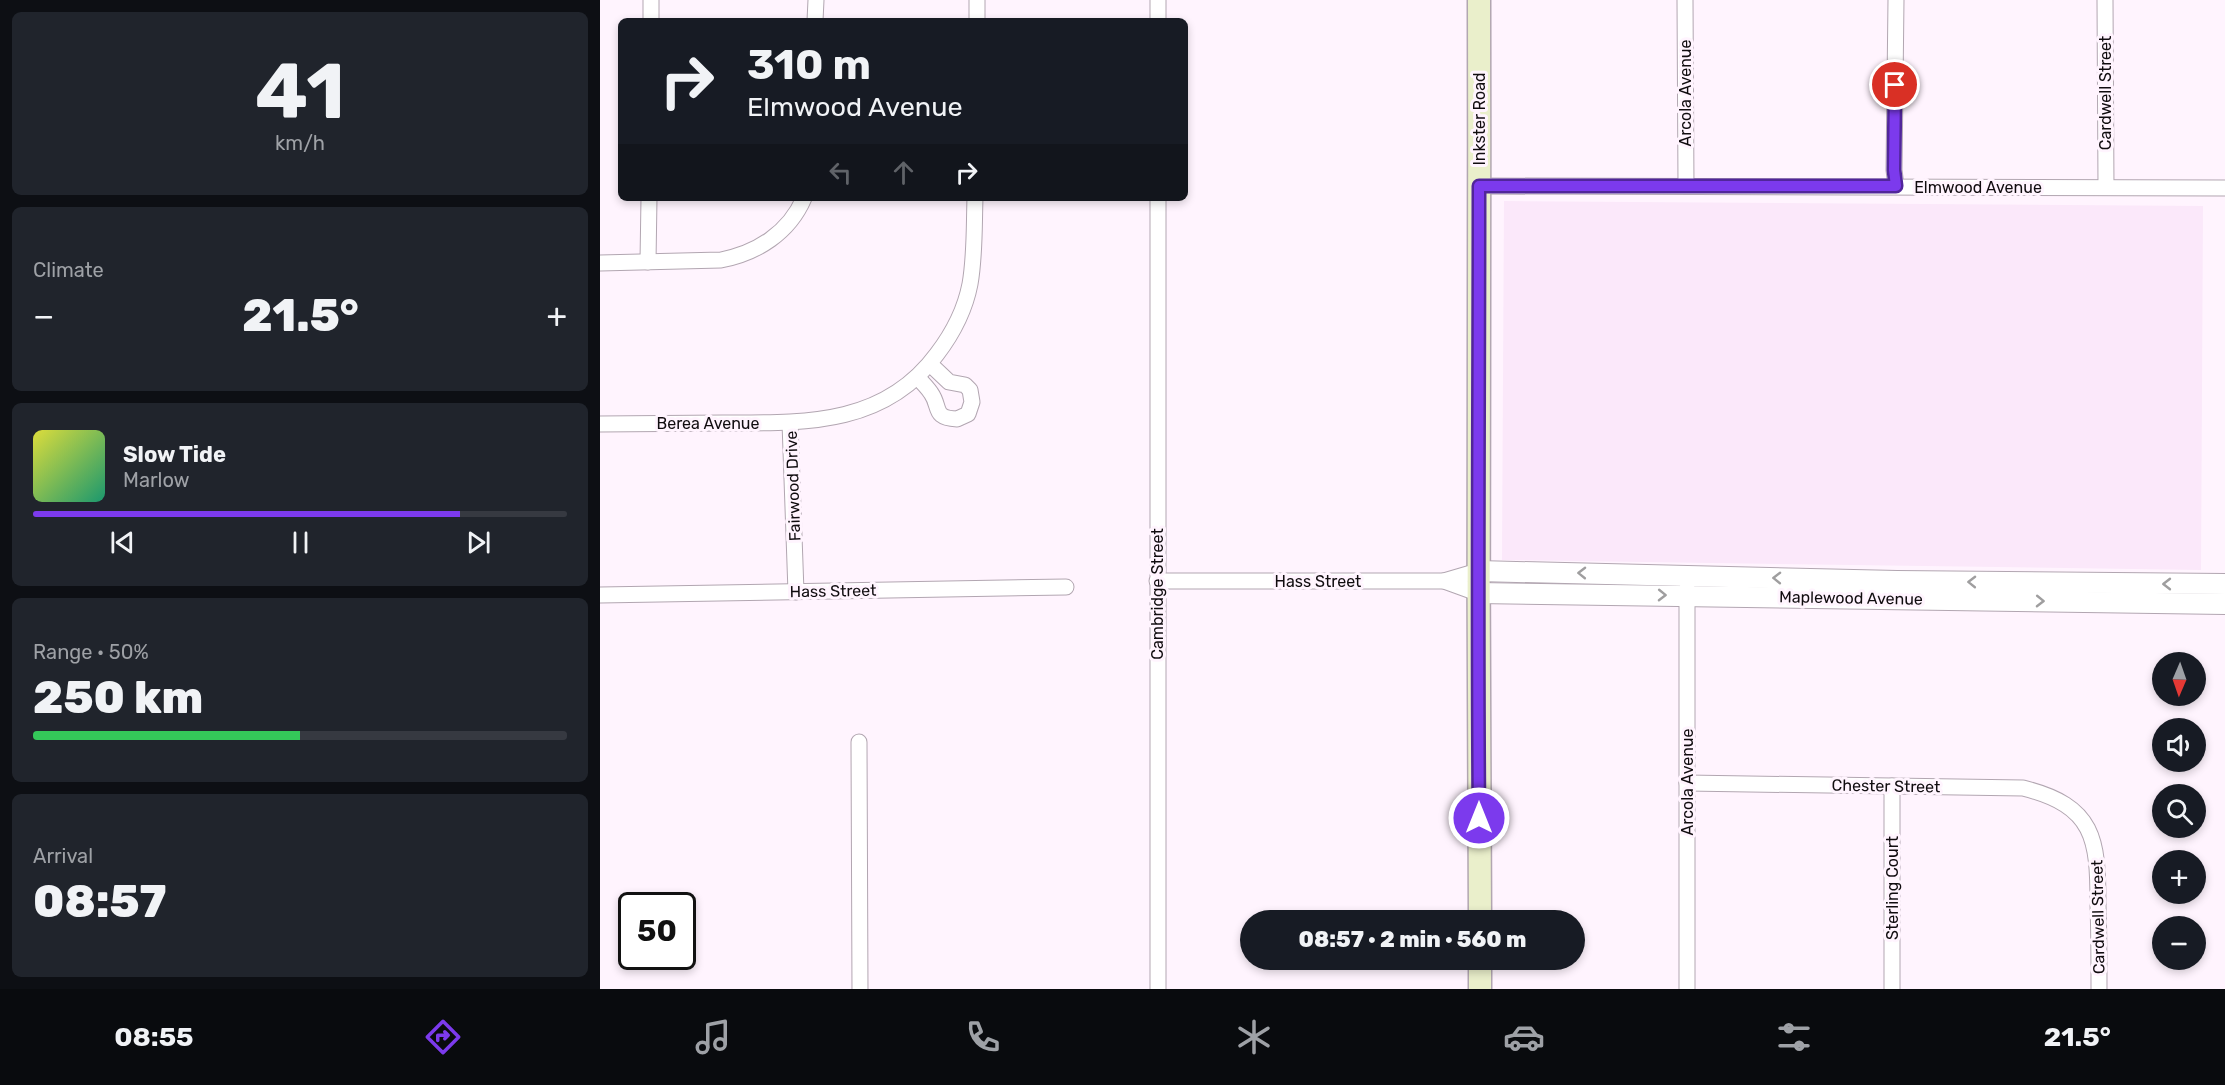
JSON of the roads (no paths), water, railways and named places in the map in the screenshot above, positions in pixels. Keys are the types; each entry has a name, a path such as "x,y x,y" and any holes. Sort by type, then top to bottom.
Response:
{"main road":[{"name":"Inkster Road","path":"1479,0 1480,910"},
{"path":"1480,970 1480,989"}],"street":[{"path":"651,0 651,18"},
{"path":"815,18 816,0"},
{"path":"977,0 977,18"},
{"path":"1158,0 1158,18"},
{"name":"Arcola Avenue","path":"1685,0 1686,186"},
{"path":"1896,0 1894,170 1896,186"},
{"name":"Cardwell Street","path":"2105,0 2106,187"},
{"name":"Elmwood Avenue","path":"1479,186 2225,188"},
{"path":"648,262 649,201"},
{"path":"600,263 721,260 738,257 768,242 788,224 802,201"},
{"name":"Fairwood Drive","path":"796,592 790,423 827,419 864,409 891,396 917,377 930,364 947,341 958,320 969,285 974,257 975,201"},
{"name":"Cambridge Street","path":"1158,201 1158,989"},
{"path":"917,377 932,393 936,408 942,416 957,420 968,414 972,402 970,390 965,385 949,382 930,364"},
{"name":"Berea Avenue","path":"600,424 790,423"},
{"name":"Arcola Avenue","path":"1687,576 1688,989"},
{"name":"Maplewood Avenue","path":"1478,582 1687,576 1897,590"},
{"name":"Hass Street","path":"1157,581 1478,582"},
{"path":"1444,581 1478,582"},
{"name":"Maplewood Avenue","path":"1478,582 1688,595 1897,590 2106,593 2225,604"},
{"name":"Maplewood Avenue","path":"2106,593 2225,584"},
{"name":"Hass Street","path":"600,595 1066,587"},
{"path":"859,742 860,989"},
{"name":"Chester Street","path":"1687,783 2023,788 2057,799 2078,815"},
{"name":"Sterling Court","path":"1892,786 1892,989"},
{"name":"Cardwell Street","path":"2078,815 2088,829 2097,853 2099,989"}]}
